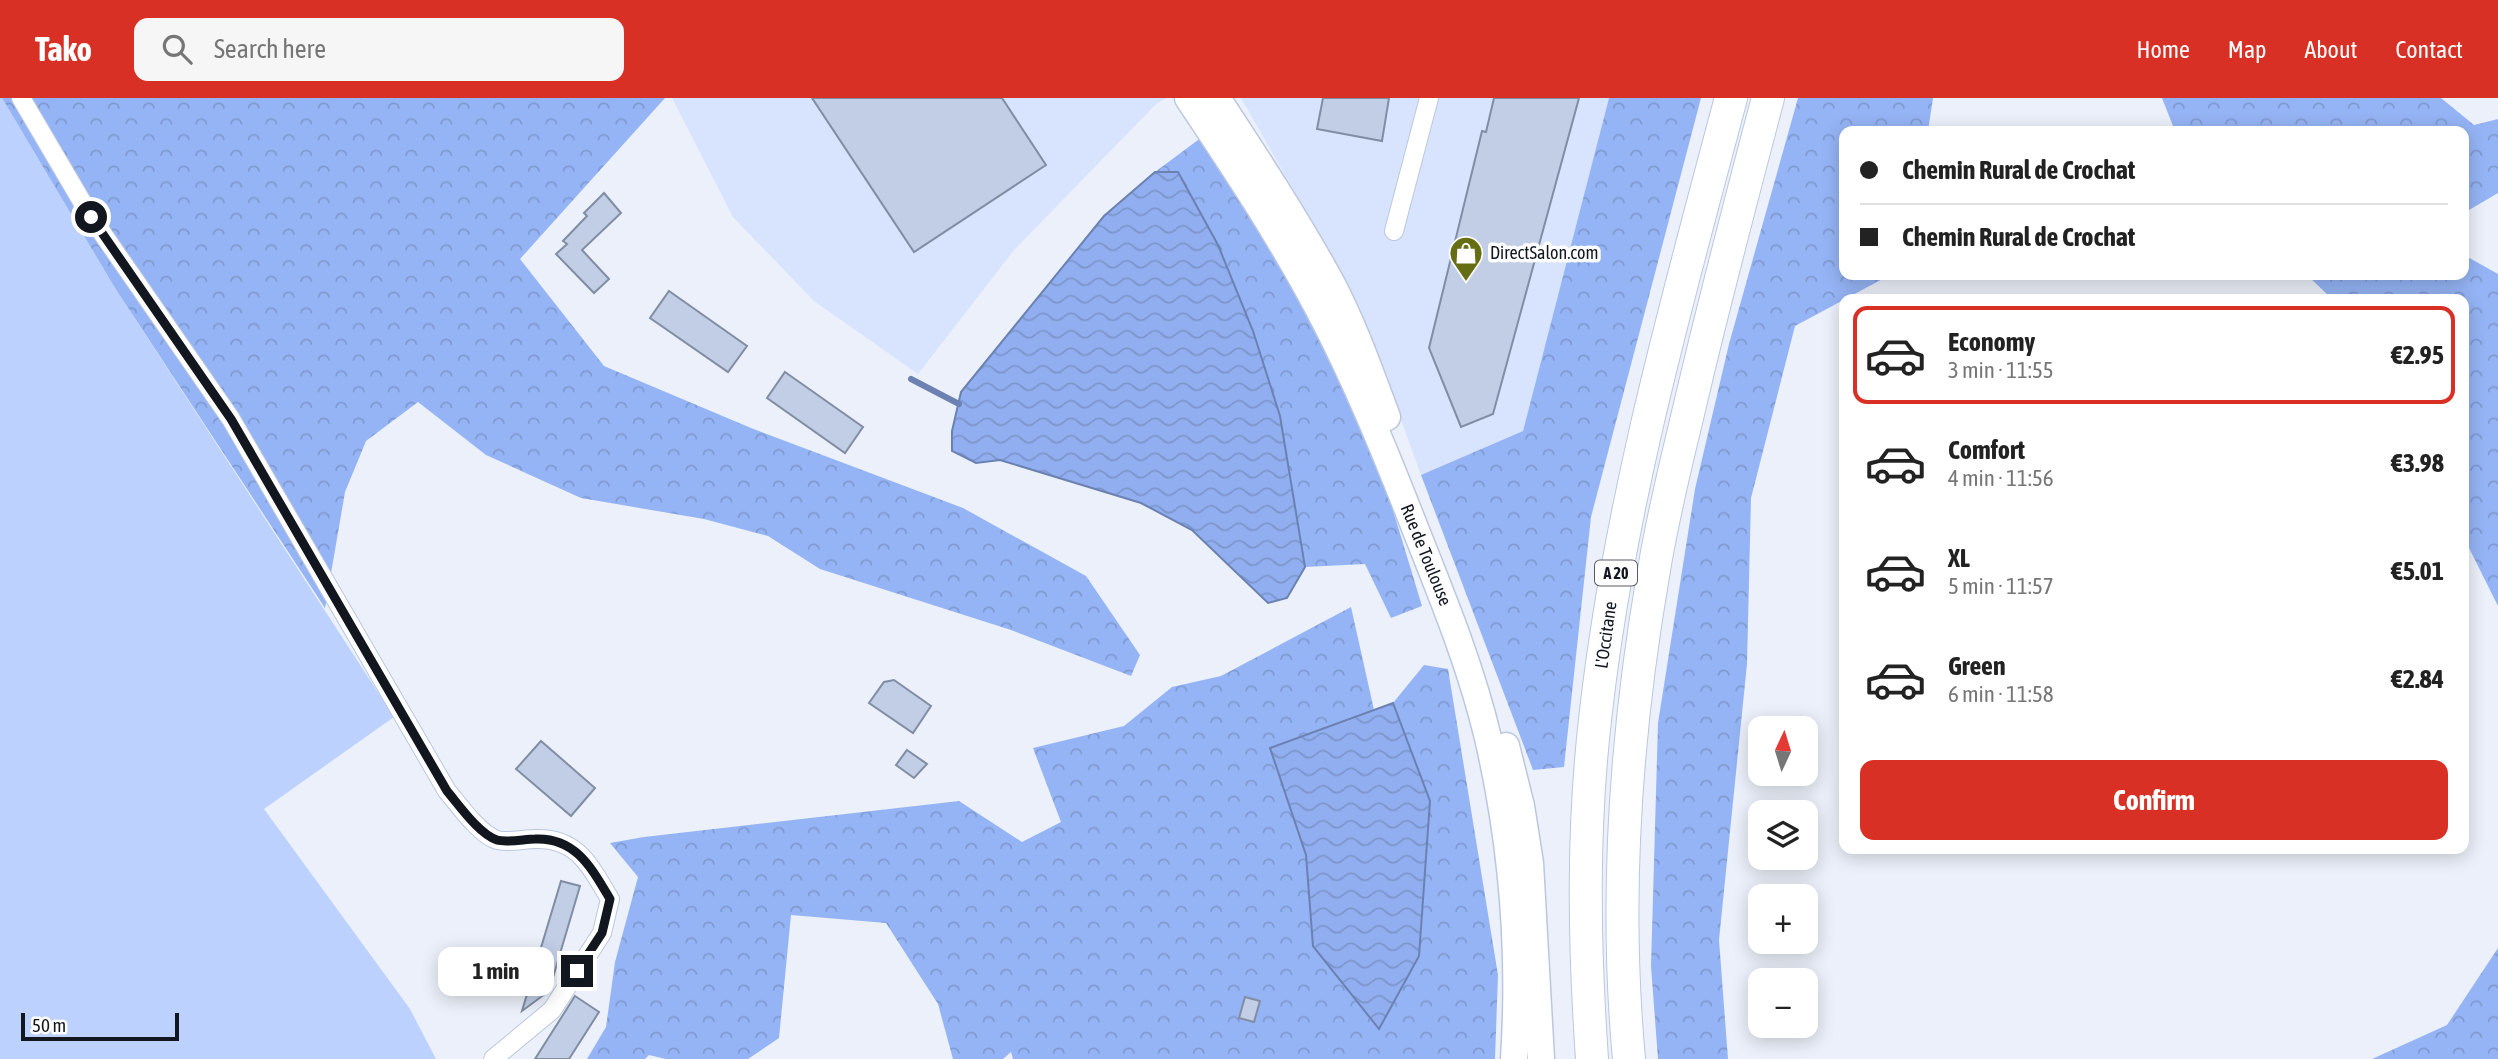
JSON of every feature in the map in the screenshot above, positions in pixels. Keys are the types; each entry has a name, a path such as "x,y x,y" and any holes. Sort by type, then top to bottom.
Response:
{"highway":[{"name":"L'Occitane","path":"1592,1059 1587,986 1586,859 1595,714 1604,643 1625,519 1644,433 1731,98"},
{"name":"L'Occitane","path":"1629,1059 1624,897 1631,737 1642,641 1668,496 1768,98"}],"main road":[{"name":"Rue de Toulouse","path":"1188,98 1264,213 1320,312 1368,413 1447,608 1488,737 1501,806 1517,960 1528,1025 1541,1059"},
{"name":"Rue de Toulouse","path":"1217,98 1303,233 1333,287 1370,371 1469,632 1500,723 1521,806 1530,863 1528,1025 1514,1059"}],"street":[{"path":"21,98 91,217 231,419 447,791 475,824 498,840 549,838 573,848 589,864 610,899 602,933 552,1010 493,1059"},
{"path":"1394,231 1429,98"}],"shaded area":[{"path":"0,98 115,288 394,717 264,809 410,1009 436,1059 0,1059"},
{"path":"672,98 1167,98 1157,103 1014,250 918,374 814,301 733,217"},
{"path":"1241,98 1609,98 1523,431 1421,475 1359,305"}],"green space":[{"path":"2,98 665,98 520,259 604,366 751,428 963,508 1086,576 1140,655 1131,676 1011,630 820,569 768,536 704,519 581,498 486,455 418,402 366,441 345,492 325,608 115,288"},
{"path":"1609,98 1701,98 1591,517 1564,767 1533,770 1421,475 1523,431"},
{"path":"1798,98 1933,98 1929,126 1839,126 1839,280 1881,280 1855,294 1839,294 1839,302 1795,326 1751,498 1747,664 1719,940 1728,1059 1658,1059 1651,966 1658,723 1695,489 1729,344"},
{"path":"2162,98 2441,98 2474,125 2498,119 2498,193 2469,210 2469,126 2173,126"},
{"path":"1202,137 1312,317 1382,474 1422,606 1391,618 1365,564 1305,567 1280,416 1253,331 1218,245 1178,172 1155,172"},
{"path":"2469,258 2498,274 2498,606 2469,548 2469,294 2327,294 2312,280 2469,280"},
{"path":"1351,607 1374,710 1271,749 1306,855 1313,946 1430,801 1393,703 1424,665 1448,669 1498,975 1495,1059 1013,1059 1011,1052 1003,1059 953,1059 938,1004 886,923 791,915 779,1038 748,1059 666,1059 649,1055 645,1059 587,1059 606,1027 615,962 638,877 610,843 959,801 1022,842 1061,822 1033,748 1124,726 1172,687 1221,676"},
{"path":"2498,948 2498,1059 2372,1059 2447,1025"}],"water":[{"path":"1155,172 1178,172 1218,245 1253,331 1280,416 1305,567 1287,598 1268,603 1192,530 1141,503 1000,460 976,463 952,451 952,431 961,392 1104,216"},
{"path":"1393,703 1430,801 1419,956 1379,1029 1313,946 1306,855 1270,748"}],"building":[{"path":"812,98 1002,98 1046,165 914,252"},
{"path":"1323,98 1389,98 1382,141 1317,129"},
{"path":"1494,98 1579,98 1493,414 1461,427 1429,348 1482,131 1486,132"},
{"path":"604,193 621,213 582,250 609,279 594,293 556,254 567,244 563,241 587,216 584,213"},
{"path":"669,291 747,346 728,372 650,318"},
{"path":"785,372 863,427 845,453 767,398"},
{"path":"894,680 931,706 913,733 869,703 884,682"},
{"path":"541,741 595,788 571,816 516,769"},
{"path":"907,750 927,764 914,778 896,765"},
{"path":"561,881 580,886 549,991 522,1011"},
{"path":"575,996 599,1012 569,1059 535,1059"},
{"path":"1245,997 1260,1001 1254,1022 1239,1018"}],"waterway":[{"path":"911,379 959,404"}],"place":[{"name":"DirectSalon.com","path":"1466,283"}],"route":[{"path":"91,217 231,419 447,791 475,824 498,840 549,838 573,848 589,864 610,899 602,933 577,971"}]}
